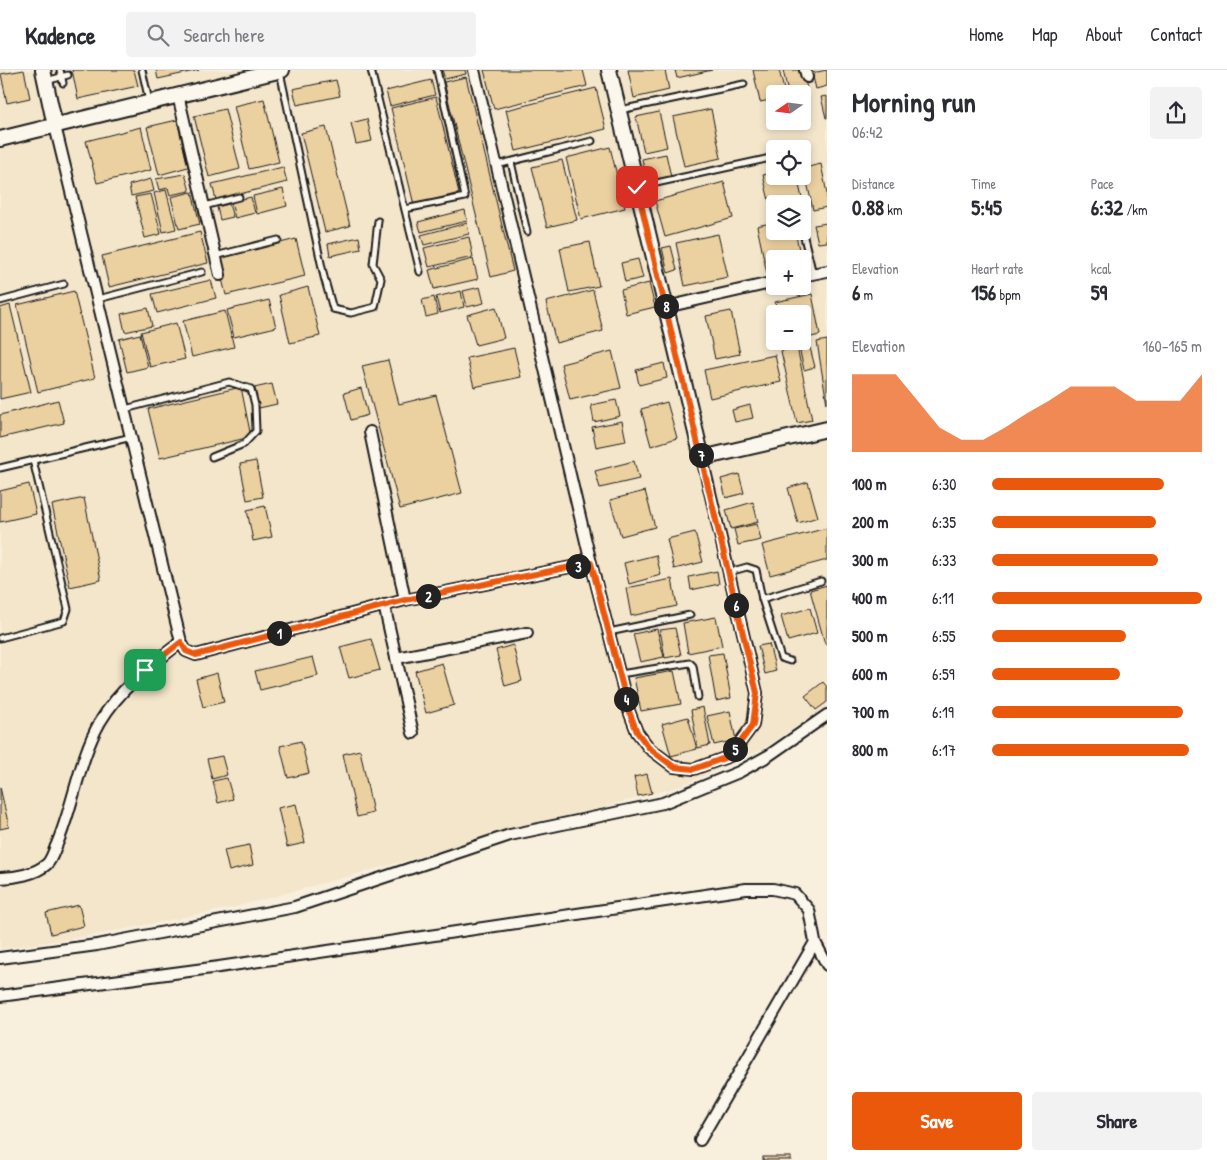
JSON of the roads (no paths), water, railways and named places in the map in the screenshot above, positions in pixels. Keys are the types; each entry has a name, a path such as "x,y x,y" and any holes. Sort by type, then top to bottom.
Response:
{"street":[{"path":"474,70 591,563 637,732 649,748 674,767 694,769 730,756 753,725 757,693 609,70"},
{"path":"0,139 275,71"},
{"path":"44,76 181,642 186,651 196,655 405,600 591,563"},
{"path":"178,96 220,275"},
{"path":"811,274 827,271"},
{"path":"666,307 766,284"},
{"path":"702,458 827,429"},
{"path":"370,432 405,600"},
{"path":"384,605 413,733"},
{"path":"396,658 527,633"},
{"path":"0,878 35,870 50,861 60,837 89,744 102,719 121,692 145,670 181,642"},
{"path":"0,958 98,945 295,907 510,835 663,803 739,772 768,756 827,715"},
{"path":"730,756 739,772"},
{"path":"0,996 219,967 746,889 773,889 795,894 809,910 815,942 827,965"},
{"path":"700,1140 815,942"}],"lane":[{"path":"60,70 62,80"},
{"path":"142,70 150,102"},
{"path":"371,70 420,272"},
{"path":"405,209 465,196 437,70"},
{"path":"275,71 333,309 352,313 375,308 381,279 373,264 378,222"},
{"path":"62,80 68,75"},
{"path":"44,76 62,80"},
{"path":"619,110 744,84"},
{"path":"497,165 592,141"},
{"path":"637,187 766,159"},
{"path":"511,162 527,232"},
{"path":"204,206 239,197"},
{"path":"215,256 278,240"},
{"path":"98,299 202,272"},
{"path":"0,301 64,284"},
{"path":"125,409 229,382 251,389 255,405 256,431 244,444 212,457"},
{"path":"0,468 132,437"},
{"path":"0,638 64,621 68,608 33,460"},
{"path":"729,572 747,568 756,570 762,599 781,658 790,660"},
{"path":"762,599 821,581"},
{"path":"609,632 690,615"},
{"path":"620,674 690,663 693,666 698,697"}]}
